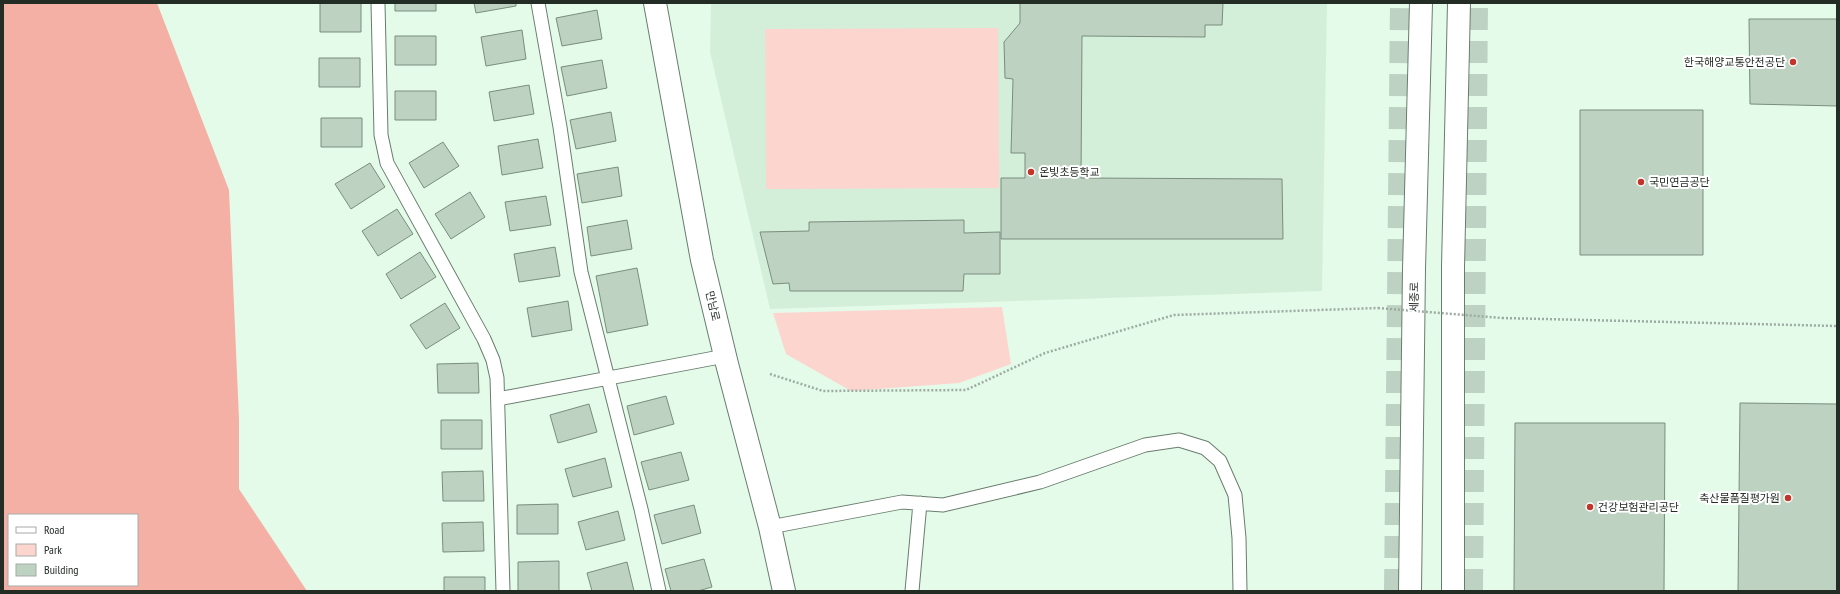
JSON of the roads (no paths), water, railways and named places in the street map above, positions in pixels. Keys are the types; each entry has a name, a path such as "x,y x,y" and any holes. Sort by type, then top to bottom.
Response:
{"main road":[{"name":"세종로","path":"1410,591 1414,269 1421,3"},
{"path":"1453,591 1453,267 1459,3"},
{"name":"만남로","path":"658,8 702,260 725,356 770,527 784,591"}],"lane":[{"path":"378,3 381,135 385,157 392,174 484,339 493,360 497,378 503,591"},
{"path":"538,3 560,127 581,272 641,509 659,591"},
{"path":"498,399 725,356"},
{"path":"770,527 902,502 943,505 1040,482 1145,445 1179,440 1205,448 1220,461 1235,496 1239,538 1240,591"},
{"path":"912,591 920,503"}],"tunnel":[{"path":"1395,591 1401,3"},
{"path":"1472,591 1477,3"}],"place":[{"name":"한국해양교통안전공단","path":"1793,62"},
{"name":"온빛초등학교","path":"1031,172"},
{"name":"국민연금공단","path":"1641,182"},
{"name":"축산물품질평가원","path":"1788,498"},
{"name":"건강보험관리공단","path":"1590,507"}]}
